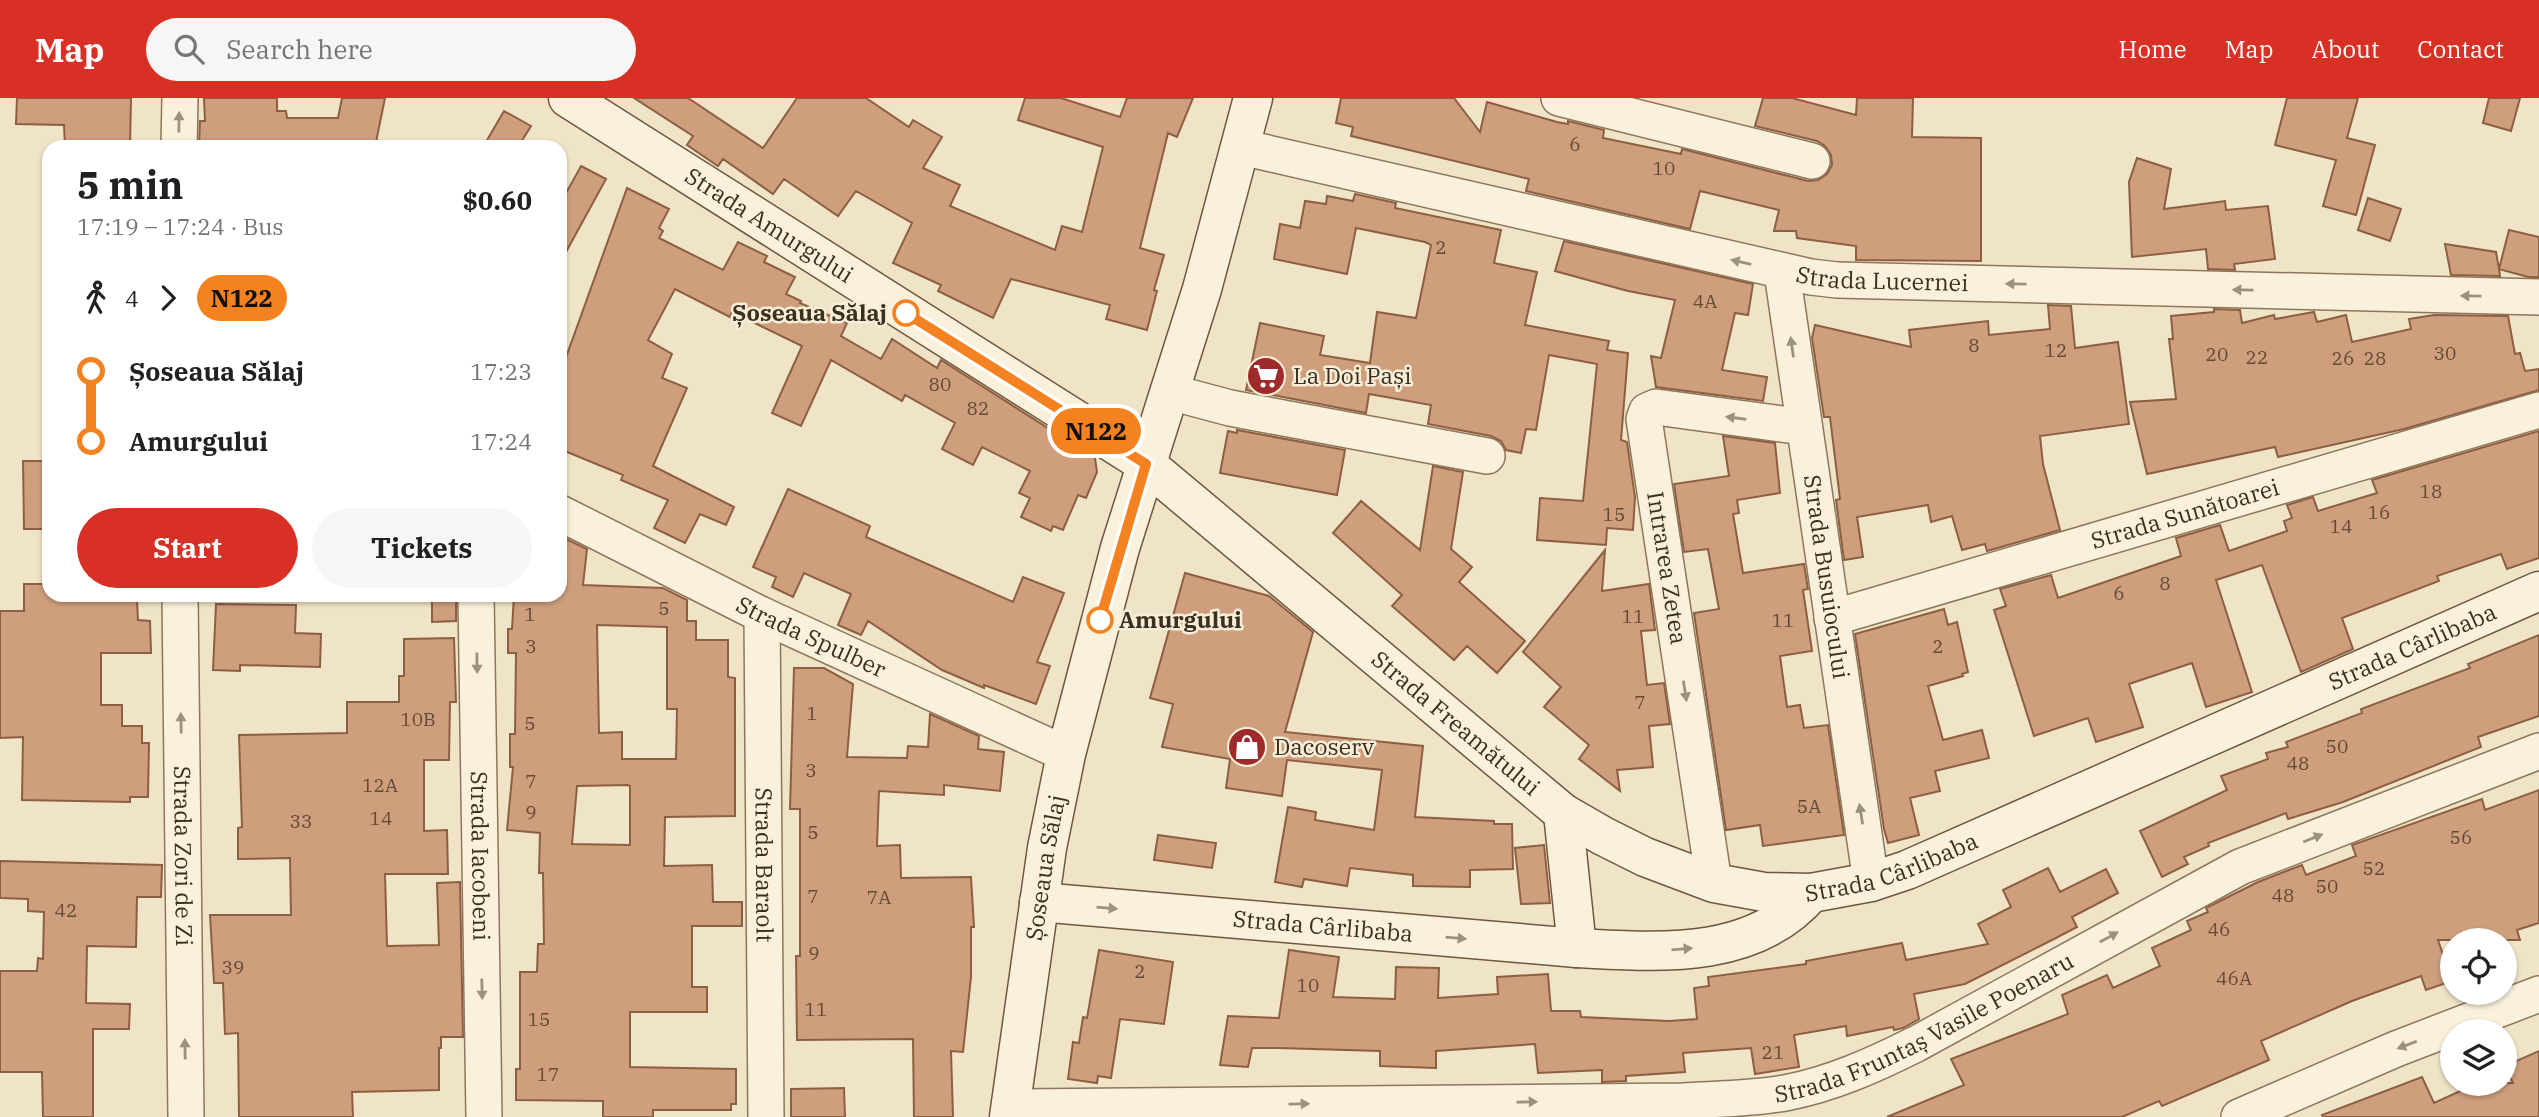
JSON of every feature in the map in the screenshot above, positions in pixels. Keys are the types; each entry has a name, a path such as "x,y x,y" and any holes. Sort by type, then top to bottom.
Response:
{"street":[{"path":"179,140 180,98"},
{"name":"Strada Amurgului","path":"568,98 1146,464"},
{"name":"Șoseaua Sălaj","path":"1010,1112 1047,848 1066,754 1099,624 1202,289 1253,98"},
{"path":"1559,98 1812,161"},
{"name":"Strada Lucernei","path":"1241,147 1783,272 1836,280 2539,297"},
{"name":"Strada Busuiocului","path":"1783,272 1871,882"},
{"path":"1170,392 1230,408 1487,456"},
{"name":"Intrarea Zetea","path":"1714,883 1644,419 1647,411 1656,407 1804,427"},
{"name":"Strada Sunătoarei","path":"1832,618 2539,410"},
{"name":"Strada Freamătului","path":"1146,464 1563,813 1645,857 1714,883 1764,892 1811,893"},
{"name":"Strada Spulber","path":"567,517 762,615 1066,754"},
{"name":"Strada Cârlibaba","path":"1039,902 1577,948 1643,951 1713,946 1742,940 1776,926 1797,910 1811,893 1871,882 1907,870 2539,591"},
{"name":"Strada Zori de Zi","path":"180,602 186,1117"},
{"name":"Strada Iacobeni","path":"476,602 484,1117"},
{"name":"Strada Baraolt","path":"762,615 766,1117"},
{"name":"Strada Fruntaș Vasile Poenaru","path":"1010,1112 1683,1101 1786,1093 1835,1080 1906,1049 2240,867 2539,751"},
{"path":"1563,813 1577,948"},
{"path":"2239,1117 2396,1049 2539,993"}],"building":[{"path":"17,98 131,98 130,140 65,140 64,125 16,124"},
{"path":"204,98 277,98 277,111 286,111 287,118 338,118 342,98 385,98 376,140 199,140 200,121 205,121"},
{"path":"634,98 688,98 763,148 797,98 866,98 909,127 913,120 942,137 923,168 960,185 950,206 1055,250 1062,226 1082,232 1103,147 1018,120 1025,98 1061,98 1120,117 1127,98 1193,98 1177,137 1168,133 1140,248 1164,255 1147,330 1106,319 1110,305 1011,279 993,318 938,291 941,285 893,263 912,223 856,191 838,216 784,179 773,194 723,159 718,166 687,145 693,136"},
{"path":"1341,98 1454,98 1480,132 1487,102 1557,122 1568,124 1568,121 1604,130 1603,138 1681,154 1682,149 1808,181 1818,180 1827,174 1832,165 1831,155 1825,146 1817,141 1755,126 1763,98 1792,98 1856,115 1857,98 1913,98 1912,137 1981,138 1981,261 1856,260 1856,246 1797,238 1796,231 1774,231 1779,210 1700,191 1690,229 1526,191 1529,179 1351,136 1353,127 1336,123"},
{"path":"2287,98 2358,98 2347,138 2375,145 2356,215 2323,206 2336,160 2275,145"},
{"path":"2489,98 2520,98 2511,131 2483,123"},
{"path":"504,111 531,126 522,140 487,140"},
{"path":"2137,158 2171,169 2164,209 2225,201 2226,210 2268,206 2275,259 2234,264 2235,270 2208,269 2206,249 2132,257 2129,182"},
{"path":"581,166 606,179 567,250 567,191"},
{"path":"627,188 669,209 659,228 663,231 659,238 723,270 738,242 767,256 764,262 795,277 786,294 801,301 800,303 847,323 841,336 881,359 892,339 937,368 941,360 1095,458 1097,472 1086,498 1078,495 1063,530 1053,526 1051,531 1021,517 1030,498 1019,493 1030,471 982,447 973,465 942,449 955,423 905,395 902,401 831,360 801,426 772,413 802,346 732,312 730,317 675,289 648,340 672,354 662,378 687,388 653,466 734,507 726,525 700,514 685,543 654,528 668,500 621,480 623,475 567,452 567,355"},
{"path":"1355,194 1396,203 1395,208 1501,230 1494,263 1537,272 1525,325 1609,341 1607,350 1628,353 1621,440 1627,442 1635,497 1633,530 1607,528 1606,545 1537,540 1540,498 1583,501 1597,364 1549,355 1536,430 1526,429 1521,453 1506,450 1501,441 1491,436 1428,424 1431,405 1369,394 1366,413 1246,390 1260,323 1324,336 1320,355 1370,363 1377,312 1416,318 1431,245 1425,242 1356,228 1347,274 1274,259 1280,224 1300,228 1305,201 1326,204 1327,196 1353,201"},
{"path":"2368,198 2401,209 2390,241 2358,230"},
{"path":"2509,230 2539,237 2539,277 2528,277 2499,269"},
{"path":"1564,241 1753,284 1748,315 1735,313 1722,370 1767,377 1763,401 1656,387 1651,356 1661,358 1675,300 1628,291 1555,271"},
{"path":"2445,244 2496,252 2500,276 2451,275"},
{"path":"2048,305 2071,306 2075,348 2118,342 2129,424 2040,436 2043,464 2060,530 1987,551 1985,544 1962,550 1952,516 1931,522 1928,505 1857,517 1863,557 1844,560 1836,500 1840,499 1830,417 1824,417 1812,338 1815,325 1911,347 1909,330 1988,321 1989,335 2050,329"},
{"path":"2214,309 2240,310 2242,323 2274,315 2275,319 2314,312 2317,322 2346,315 2352,342 2411,329 2409,319 2434,315 2508,316 2515,354 2520,353 2525,371 2539,369 2539,390 2404,429 2278,457 2275,447 2147,474 2130,402 2176,399 2169,339 2173,339 2171,316 2214,312"},
{"path":"1237,430 1345,450 1337,495 1220,473 1228,431 1237,433"},
{"path":"2539,431 2539,558 2507,569 2501,554 2437,576 2439,581 2342,618 2353,649 2301,672 2262,565 2216,580 2252,692 2206,707 2192,663 2129,684 2143,727 2096,742 2088,718 2034,736 1994,610 2006,606 2000,589 2051,575 2058,598 2181,556 2176,538 2220,525 2229,551 2287,531 2284,521 2292,518 2287,505 2313,497 2318,511 2377,493 2372,480"},
{"path":"1723,436 1775,443 1780,493 1737,500 1739,513 1733,514 1743,573 1804,564 1808,589 1803,590 1812,651 1780,656 1787,707 1800,705 1804,728 1828,725 1844,835 1763,846 1760,825 1726,830 1694,613 1719,609 1708,549 1684,552 1674,484 1729,476"},
{"path":"23,461 42,461 42,529 24,529"},
{"path":"1433,466 1463,472 1451,549 1472,567 1459,582 1525,641 1497,673 1467,646 1454,660 1392,606 1402,595 1333,533 1361,501 1420,550"},
{"path":"788,489 870,526 866,537 1013,602 1023,577 1064,593 1037,662 1050,666 1036,704 984,685 984,688 942,670 868,621 861,635 838,625 851,594 804,573 793,597 772,587 776,577 753,567"},
{"path":"567,539 587,549 583,585 663,588 687,600 687,621 696,621 696,640 728,640 728,677 735,678 735,816 665,817 664,866 712,865 713,902 742,902 742,926 692,926 692,987 707,987 707,1012 630,1012 630,1067 736,1069 736,1104 731,1104 731,1110 653,1110 653,1117 603,1117 603,1101 516,1100 516,1069 520,1069 520,972 537,972 538,944 544,944 543,873 539,873 540,833 507,830 513,767 510,767 510,734 515,734 516,653 508,653 508,629 512,629 514,602 567,602","holes":["597,625 667,627 667,709 677,709 676,759 622,759 622,732 599,733","577,786 630,786 630,845 572,844"]},
{"path":"1605,550 1602,591 1649,584 1655,630 1641,631 1647,685 1664,683 1670,724 1649,726 1653,767 1617,770 1620,791 1579,759 1589,745 1544,707 1561,687 1523,652"},
{"path":"1185,573 1269,596 1313,632 1285,732 1423,746 1415,817 1512,824 1513,869 1470,870 1470,887 1413,886 1413,875 1350,868 1347,886 1304,879 1302,887 1275,882 1288,807 1316,812 1315,820 1374,830 1382,770 1287,760 1282,796 1226,788 1230,759 1162,747 1173,704 1150,698"},
{"path":"24,584 42,584 42,602 137,602 138,620 150,621 151,653 101,653 101,705 122,705 122,726 142,726 142,743 149,743 148,797 130,797 130,802 22,800 23,737 0,738 0,611 24,611"},
{"path":"432,602 456,602 456,621 432,622"},
{"path":"216,604 296,605 295,633 321,634 320,667 240,665 240,671 213,670"},
{"path":"1944,609 1948,625 1957,622 1968,672 1962,674 1963,676 1928,686 1943,740 1982,730 1989,758 1935,771 1940,791 1910,798 1919,835 1888,843 1855,634"},
{"path":"2539,635 2539,716 2478,737 2481,747 2343,802 2288,819 2286,813 2208,843 2209,846 2184,857 2188,864 2162,877 2140,831 2227,790 2221,776 2268,759 2266,753 2288,747 2286,742 2362,713 2361,709 2470,668 2468,664"},
{"path":"454,638 456,702 450,702 449,760 424,760 424,831 447,830 448,874 385,874 387,946 439,945 437,883 460,882 463,1037 441,1037 439,1090 352,1092 353,1117 239,1117 238,1033 225,1034 223,983 214,983 210,915 291,915 290,858 238,859 238,828 242,827 239,735 347,733 347,702 399,702 399,676 404,676 404,639"},
{"path":"794,668 824,668 853,684 847,757 907,758 908,746 928,747 930,714 979,736 978,749 1004,752 1000,791 944,785 944,795 879,791 877,846 900,845 901,878 971,877 974,927 971,927 971,977 963,1052 951,1051 953,1117 914,1117 913,1039 797,1040 800,809 790,809"},
{"path":"2539,790 2539,923 2517,930 2440,928 2440,985 2426,990 2421,976 2352,1001 2261,1041 2269,1060 2162,1106 2159,1101 2122,1117 1887,1117 1964,1085 1951,1059 2068,1014 2062,995 2107,975 2113,988 2160,966 2152,948 2191,930 2187,921 2208,912 2206,908 2258,882 2302,865 2306,875 2356,856 2352,845 2482,799 2485,810"},
{"path":"1158,835 1216,843 1212,868 1154,860"},
{"path":"1544,845 1550,903 1521,904 1515,848"},
{"path":"0,861 162,865 161,897 137,897 136,947 87,946 86,1003 130,1004 129,1029 93,1029 93,1117 43,1117 42,1072 0,1072 0,971 37,971 38,958 43,959 44,912 28,911 28,899 0,898"},
{"path":"2048,868 2060,892 2106,869 2118,893 2072,917 2077,927 1965,984 1914,994 1919,1019 1903,1028 1894,1030 1893,1027 1847,1036 1846,1026 1794,1035 1799,1067 1755,1074 1751,1048 1683,1053 1685,1072 1626,1076 1626,1081 1602,1082 1602,1070 1538,1073 1535,1044 1436,1051 1436,1068 1380,1066 1380,1051 1278,1048 1252,1048 1248,1067 1220,1065 1228,1016 1279,1018 1289,950 1339,957 1333,997 1395,999 1396,967 1439,968 1438,998 1498,994 1497,977 1548,974 1551,1011 1580,1011 1581,1017 1669,1021 1697,1019 1694,988 1709,986 1708,977 1806,964 1806,961 1902,943 1906,960 1988,944 1978,924 2011,907 2003,890"},
{"path":"1099,950 1173,962 1164,1024 1120,1019 1111,1078 1098,1076 1097,1083 1068,1079 1073,1042 1079,1043 1083,1017 1087,1018"},
{"path":"2539,1051 2539,1117 2322,1115 2422,1077 2434,1103 2449,1096 2517,1096 2517,1061"},
{"path":"844,1088 845,1117 791,1117 791,1089"}],"bus line":[{"name":"N122","path":"906,313 1146,464 1100,620"}],"place":[{"name":"Șoseaua Sălaj","path":"906,313"},
{"name":"La Doi Pași","path":"1266,376"},
{"name":"Amurgului","path":"1100,620"},
{"name":"Dacoserv","path":"1247,747"}]}
